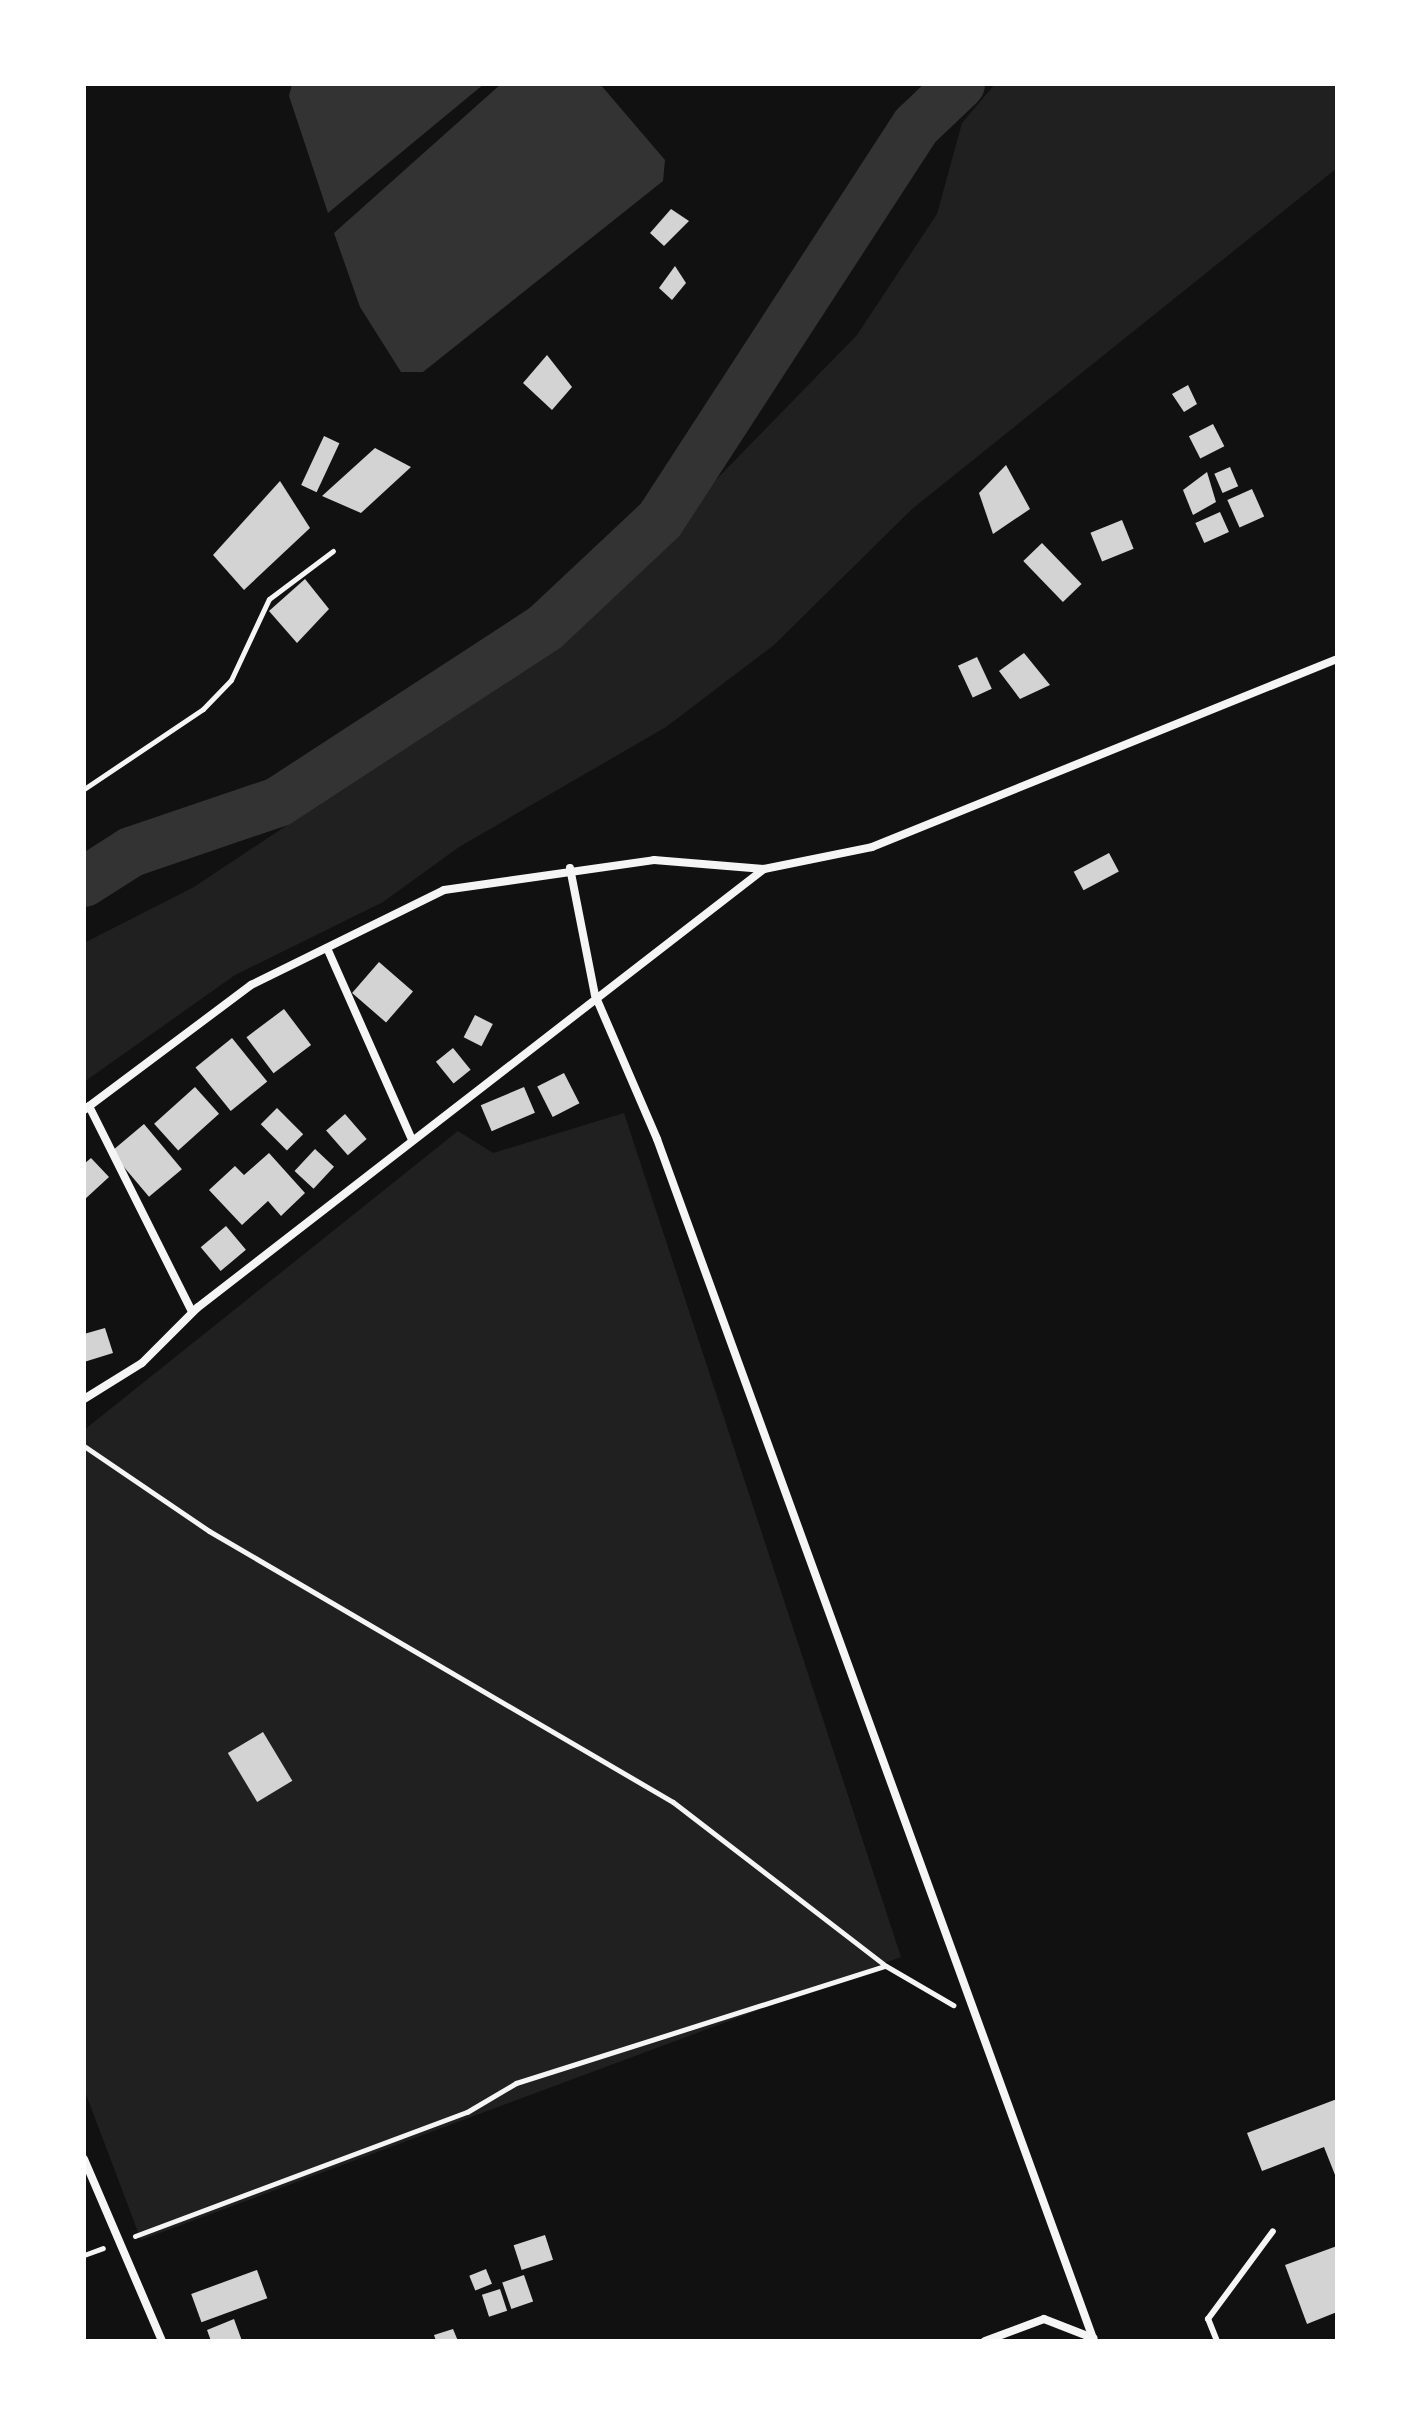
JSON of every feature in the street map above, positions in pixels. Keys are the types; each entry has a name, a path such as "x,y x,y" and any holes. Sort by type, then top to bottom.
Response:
{"street":[{"path":"192,1312 86,1108 251,985 444,890 570,868 654,860 764,869 872,847 1337,659"},
{"path":"570,868 595,995 657,1139 970,2015 1094,2339"},
{"path":"84,1399 142,1363 192,1312 411,1138 764,869"},
{"path":"327,948 411,1138"},
{"path":"84,2159 162,2341"},
{"path":"985,2341 1044,2319 1094,2339"}],"lane":[{"path":"1217,2341 1208,2319 1273,2231"}],"path":[{"path":"84,789 203,709 231,680 269,599 333,551"},
{"path":"84,1446 209,1531 673,1802 886,1966 970,2015"},
{"path":"84,2255 467,2112 516,2083 886,1966"}],"shaded area":[{"path":"292,84 484,84 328,213 289,96"},
{"path":"501,84 600,84 665,160 663,181 423,372 401,372 360,307 334,233"},
{"path":"995,84 1337,84 1337,168 912,509 774,645 666,727 459,847 383,902 235,975 84,1082 84,943 194,887 468,705 587,612 857,335 937,214 962,123"},
{"path":"624,1113 901,1957 141,2240 84,2089 84,1430 458,1131 493,1153"}],"building":[{"path":"671,209 689,221 664,246 650,233"},
{"path":"675,266 686,283 672,300 659,288"},
{"path":"547,355 572,387 552,410 523,383"},
{"path":"1188,385 1197,404 1184,412 1172,394"},
{"path":"1213,424 1224,446 1200,459 1189,436"},
{"path":"324,436 339,443 317,492 301,485"},
{"path":"375,448 411,467 361,513 322,496"},
{"path":"1006,465 1030,509 993,534 979,493"},
{"path":"1230,467 1238,486 1223,493 1214,474"},
{"path":"1207,472 1216,502 1193,515 1183,490"},
{"path":"280,481 310,528 244,590 213,555"},
{"path":"1252,489 1264,516 1240,527 1227,500"},
{"path":"1220,512 1229,532 1204,543 1195,523"},
{"path":"1122,520 1134,549 1102,561 1090,533"},
{"path":"1042,543 1082,584 1063,602 1023,561"},
{"path":"305,579 329,609 297,643 269,611"},
{"path":"1024,653 1050,685 1020,699 999,671"},
{"path":"977,657 992,689 973,698 958,666"},
{"path":"1109,853 1119,872 1084,890 1074,872"},
{"path":"379,962 413,992 386,1022 352,993"},
{"path":"284,1009 311,1045 274,1073 246,1037"},
{"path":"475,1015 493,1024 481,1046 464,1037"},
{"path":"232,1038 267,1082 231,1111 195,1068"},
{"path":"453,1048 471,1070 454,1084 436,1062"},
{"path":"564,1073 579,1103 553,1117 537,1087"},
{"path":"195,1087 219,1114 178,1151 154,1124"},
{"path":"524,1087 535,1113 492,1131 481,1105"},
{"path":"277,1108 303,1134 287,1150 261,1124"},
{"path":"345,1114 367,1139 348,1155 326,1130"},
{"path":"144,1124 182,1169 149,1197 111,1152"},
{"path":"315,1149 334,1167 314,1189 295,1171"},
{"path":"269,1153 305,1193 281,1216 268,1201 242,1225 209,1190 235,1166 244,1175"},
{"path":"91,1158 109,1177 84,1200 84,1164"},
{"path":"226,1226 246,1250 221,1271 201,1247"},
{"path":"105,1328 113,1353 84,1362 84,1334"},
{"path":"263,1732 292,1781 257,1802 228,1753"},
{"path":"1337,2099 1337,2180 1324,2147 1262,2171 1247,2133"},
{"path":"545,2235 553,2260 522,2270 514,2245"},
{"path":"1337,2246 1337,2312 1307,2324 1285,2265"},
{"path":"486,2269 492,2284 475,2291 469,2276"},
{"path":"257,2270 267,2298 201,2322 191,2294"},
{"path":"524,2275 533,2301 511,2309 502,2282"},
{"path":"500,2289 507,2311 489,2317 482,2295"},
{"path":"234,2319 242,2341 211,2341 207,2330"},
{"path":"453,2329 458,2341 436,2341 434,2335"}],"waterway":[{"path":"84,882 131,852 278,802 545,628 660,520 916,126 960,84"}]}
